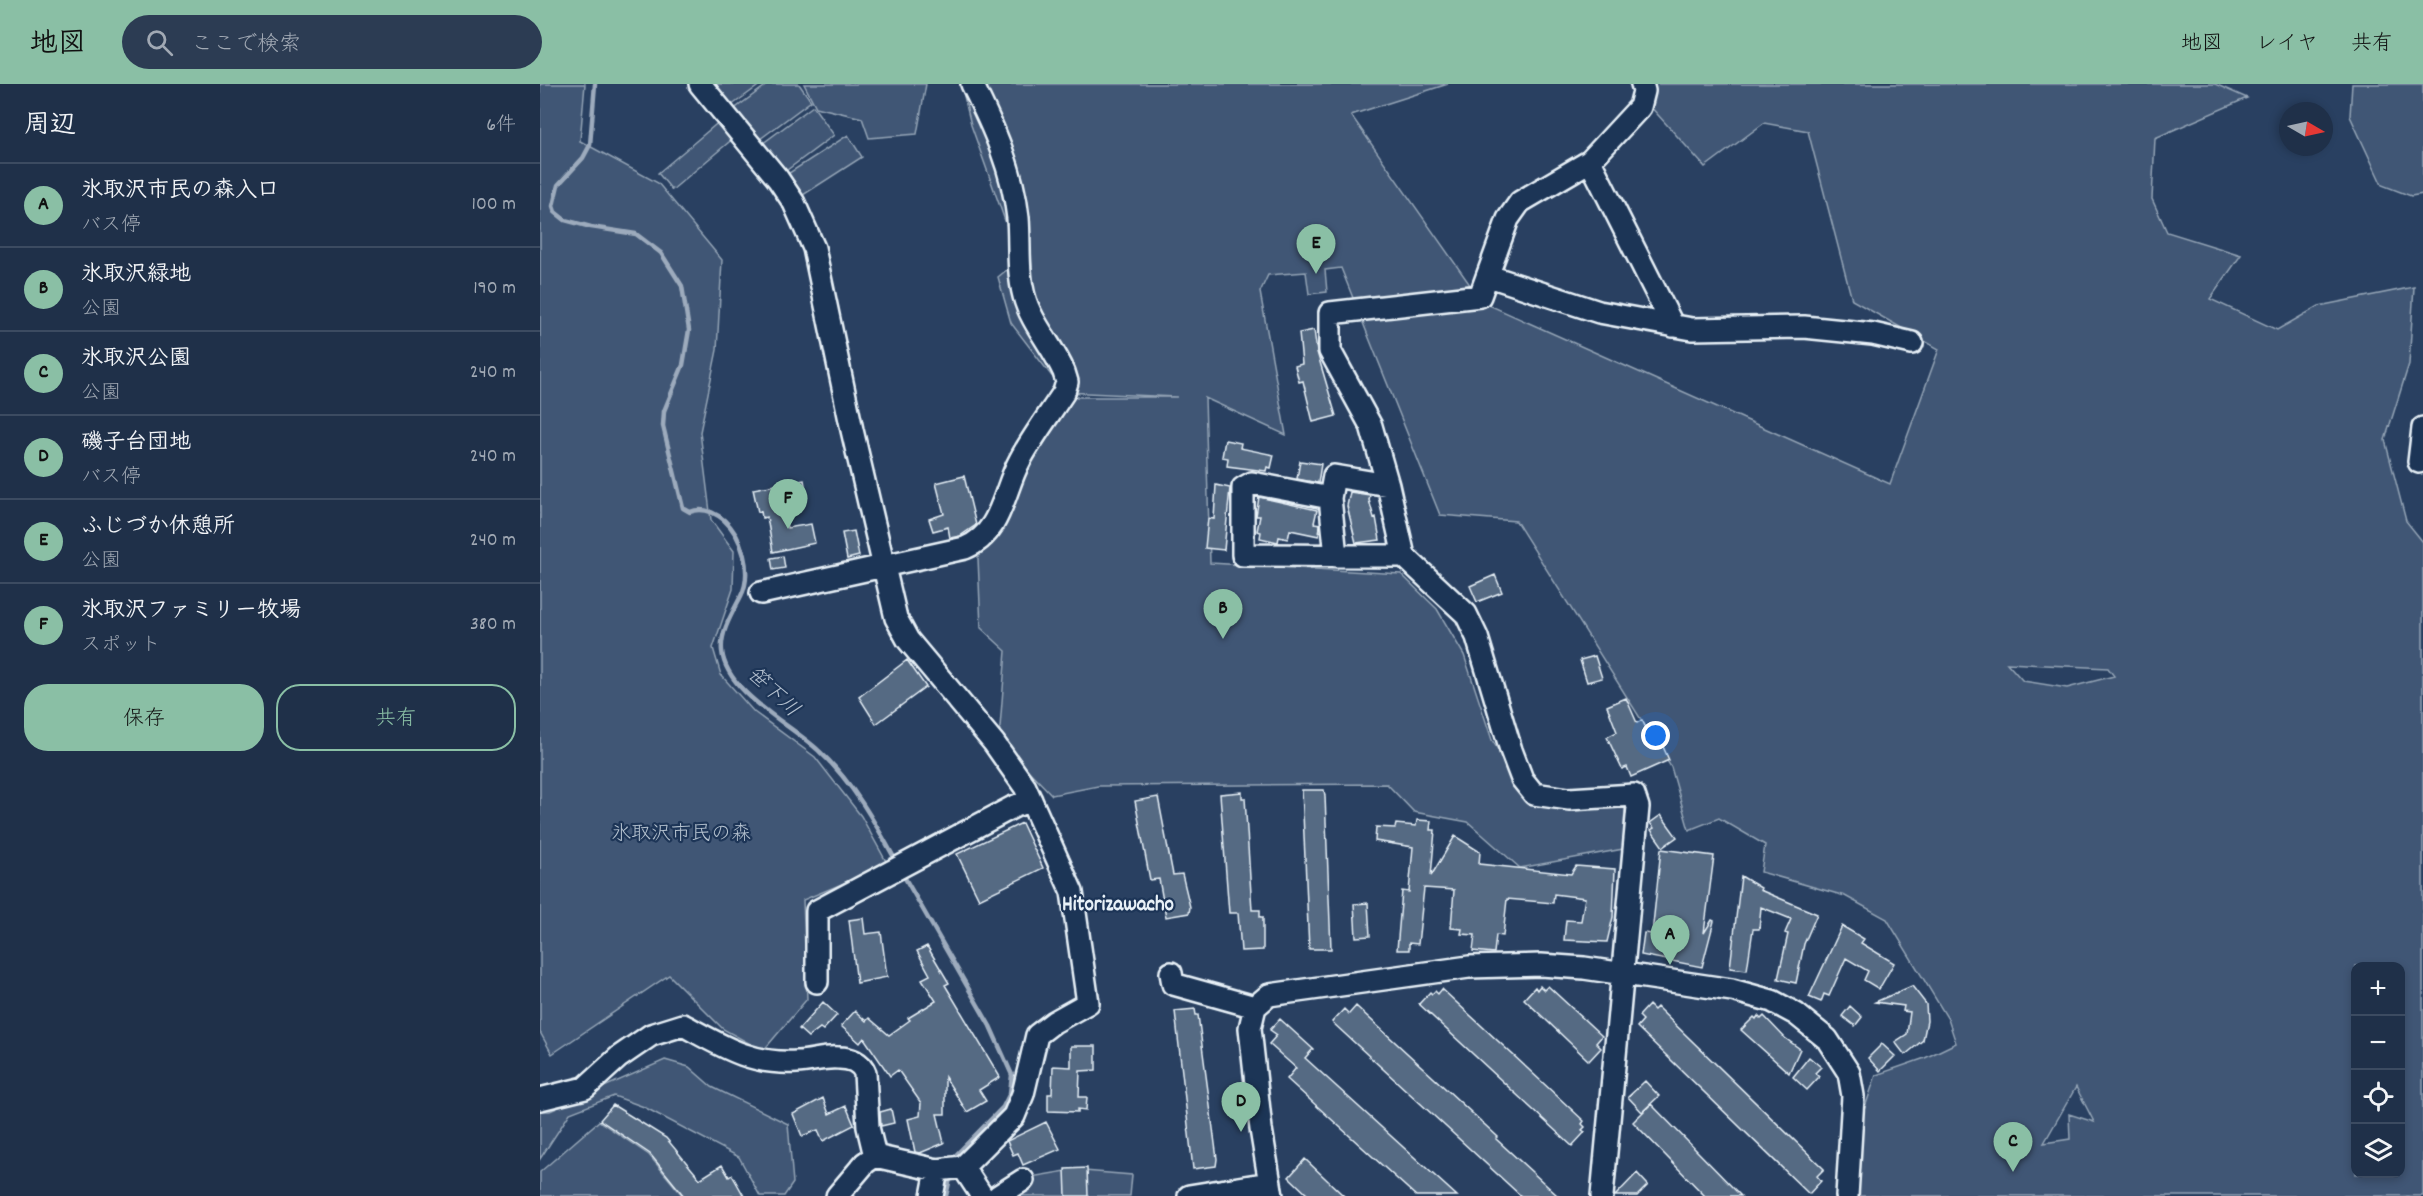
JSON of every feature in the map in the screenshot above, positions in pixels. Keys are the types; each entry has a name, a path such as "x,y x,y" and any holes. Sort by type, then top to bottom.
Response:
{"street":[{"path":"700,84 778,179 794,203 814,248 882,567 896,618 908,640 994,743 1025,787 1072,892 1088,1003 1054,1022 1037,1035 1023,1094 1014,1116 963,1167 937,1170 875,1156 865,1163 837,1196"},
{"path":"761,593 964,548 979,542 993,526 1019,460 1064,392 1067,382 1058,358 1028,308 1023,294 1018,217 1010,176 991,123 972,84"},
{"path":"1602,1196 1638,807 1634,795 1569,799 1534,794 1522,779 1511,750 1478,637 1466,614 1404,556 1388,485 1371,426 1330,351 1330,312 1480,296 1508,219 1520,202 1590,161 1640,107 1644,91 1642,84"},
{"path":"1590,161 1673,326"},
{"path":"1489,276 1599,312 1673,326 1692,329 1804,327 1873,334 1912,343"},
{"path":"2419,462 2423,428"},
{"path":"1336,556 1330,498 1334,476 1388,485"},
{"path":"1330,498 1251,483 1243,488 1243,555 1404,556"},
{"path":"817,982 817,911 1013,807 1031,800"},
{"path":"1189,1196 1270,1190 1250,1028 1255,1007 1269,995 1469,967 1541,965 1732,990 1772,1001 1796,1014 1827,1039 1849,1073 1853,1096 1847,1196"},
{"path":"1171,973 1173,984 1255,1007"},
{"path":"540,1099 585,1088 620,1057 651,1035 683,1025 748,1058 796,1062 837,1057 854,1060 863,1067 865,1073 868,1127 875,1156"},
{"path":"963,1167 981,1196"},
{"path":"932,1196 937,1170"},
{"path":"998,1196 1023,1180"}],"green space":[{"name":"氷取沢市民の森","path":"540,84 585,84 580,141 658,183 722,260 717,350 700,432 711,520 734,551 733,589 713,648 721,675 754,712 815,757 861,816 888,865 803,900 807,999 763,1051 723,1029 669,975 552,1054 540,1032"},
{"path":"710,84 761,84 728,108"},
{"path":"768,84 799,84 811,101 756,142 733,110"},
{"path":"804,84 926,84 917,134 869,138 862,118 816,107"},
{"path":"961,84 1448,84 1351,115 1482,302 1890,484 1939,349 1852,300 1808,131 1764,123 1705,167 1630,84 2215,84 2247,98 2155,138 2152,199 2167,232 2241,255 2210,299 2277,330 2319,306 2414,287 2409,364 2385,440 2406,521 2423,542 2423,1196 1856,1196 1862,1116 1876,1075 1925,1058 1956,1043 1948,1019 1887,919 1845,896 1761,872 1765,845 1719,818 1689,830 1671,767 1516,521 1440,515 1341,268 1325,270 1327,292 1309,294 1306,272 1268,275 1260,292 1286,435 1205,398 1210,563 1401,574 1437,609 1464,655 1492,740 1531,804 1625,808 1623,849 1520,868 1468,822 1414,812 1387,784 1098,786 1052,795 999,740 1006,651 981,628 978,558 1054,397 1177,397 1064,392 1011,323 998,277 1019,260 971,125","holes":["2007,663 2108,668 2114,676 2067,688 2023,681","2076,1087 2094,1122 2069,1114 2070,1139 2044,1143"]},
{"path":"2352,84 2423,84 2423,194 2411,196 2382,185 2350,116"},
{"path":"813,106 834,135 783,173 762,144"},
{"path":"721,120 735,137 672,190 658,173"},
{"path":"848,135 862,157 800,197 786,175"},
{"path":"665,1060 689,1067 712,1087 788,1124 793,1183 784,1196 760,1196 739,1157 644,1107 614,1096 570,1113 540,1159 540,1111 550,1111"},
{"path":"599,1121 649,1155 683,1196 540,1196 540,1172"},
{"path":"1072,1170 1132,1175 1130,1196 1002,1196 1007,1181"}],"building":[{"path":"1314,330 1317,352 1336,416 1313,422 1303,381 1299,382 1295,366 1302,364 1299,333"},
{"path":"1225,440 1241,443 1240,448 1274,455 1271,468 1267,467 1266,471 1227,466 1228,458 1222,457"},
{"path":"1300,461 1321,464 1318,483 1297,479"},
{"path":"964,476 976,525 960,536 950,538 948,527 933,531 929,519 944,514 936,483"},
{"path":"804,480 807,497 782,501 787,528 811,524 815,543 773,552 767,517 762,518 761,511 758,512 753,489"},
{"path":"1216,485 1230,488 1224,550 1205,548 1208,518 1214,519"},
{"path":"1350,492 1370,495 1369,500 1374,518 1376,517 1380,540 1356,543 1347,506"},
{"path":"1259,497 1317,510 1314,523 1320,524 1319,536 1290,530 1288,539 1279,537 1278,542 1260,538 1261,532 1257,531 1260,516 1256,516"},
{"path":"854,531 859,556 847,559 842,533"},
{"path":"783,556 785,568 773,570 771,558"},
{"path":"1495,575 1502,592 1477,602 1470,586"},
{"path":"1595,656 1602,678 1587,682 1580,660"},
{"path":"907,660 926,687 876,724 859,697"},
{"path":"1626,698 1637,723 1642,720 1646,728 1653,724 1669,760 1631,777 1627,767 1622,769 1607,737 1617,732 1607,706"},
{"path":"1302,790 1324,790 1331,949 1309,949"},
{"path":"1242,792 1242,798 1245,798 1252,910 1260,910 1260,917 1263,917 1263,950 1241,951 1238,913 1229,913 1220,794"},
{"path":"1158,797 1173,875 1182,874 1190,907 1189,913 1166,917 1159,879 1150,880 1135,801"},
{"path":"1661,815 1677,837 1663,847 1651,830 1654,828 1650,823"},
{"path":"1417,820 1431,821 1430,830 1435,830 1431,876 1455,836 1480,852 1479,864 1571,874 1576,866 1615,869 1613,917 1607,942 1564,940 1566,920 1581,921 1585,898 1554,894 1553,903 1507,899 1503,936 1496,935 1494,953 1473,951 1475,935 1461,934 1462,929 1451,928 1454,890 1424,888 1418,944 1409,943 1409,950 1397,950 1402,891 1409,892 1413,847 1375,841 1376,827 1395,828 1396,824 1416,826"},
{"path":"1022,823 1043,868 979,899 957,854"},
{"path":"1661,849 1714,856 1704,933 1712,920 1714,921 1702,967 1641,955 1644,933 1652,934"},
{"path":"1741,876 1761,888 1760,890 1817,914 1804,944 1796,983 1778,979 1788,934 1785,933 1791,919 1761,907 1759,929 1753,929 1747,970 1730,968"},
{"path":"1368,903 1370,936 1356,937 1354,904"},
{"path":"863,918 865,934 881,932 887,977 857,983 849,920"},
{"path":"1842,926 1864,939 1861,943 1894,963 1879,989 1864,980 1868,971 1846,958 1829,996 1824,994 1821,1002 1809,997"},
{"path":"927,946 949,983 945,985 1000,1077 979,1090 986,1101 967,1112 945,1077 945,1114 937,1114 944,1143 920,1153 915,1152 908,1119 920,1116 921,1103 898,1070 890,1076 864,1038 860,1043 841,1026 855,1011 866,1021 869,1018 889,1035 910,1020 908,1018 936,1001 922,979 930,975 917,951"},
{"path":"1540,986 1544,990 1548,986 1602,1036 1596,1043 1601,1048 1589,1061 1524,999 1535,987 1537,990"},
{"path":"1912,986 1926,1004 1927,1021 1923,1040 1905,1055 1895,1042 1907,1034 1910,1012 1903,1011 1904,1006 1875,1002"},
{"path":"1442,989 1584,1121 1582,1124 1585,1127 1582,1130 1585,1132 1572,1146 1419,1004 1430,992 1432,994 1435,991 1438,994"},
{"path":"823,1002 837,1015 823,1030 820,1028 808,1037 799,1029"},
{"path":"1649,1005 1654,1010 1657,1007 1824,1169 1817,1176 1821,1181 1809,1194 1637,1027 1643,1020 1639,1016"},
{"path":"1356,1006 1498,1137 1496,1139 1558,1196 1521,1196 1332,1022 1344,1009 1349,1014"},
{"path":"1850,1006 1862,1017 1855,1026 1842,1016"},
{"path":"1195,1009 1198,1015 1217,1159 1216,1166 1193,1169 1175,1011"},
{"path":"1758,1016 1761,1019 1764,1016 1785,1038 1800,1049 1789,1073 1741,1030"},
{"path":"1280,1019 1313,1049 1305,1058 1457,1196 1416,1196 1287,1079 1296,1068 1269,1044 1277,1035 1270,1030"},
{"path":"1882,1044 1895,1056 1880,1071 1868,1058"},
{"path":"1071,1046 1096,1046 1096,1070 1080,1071 1079,1097 1087,1097 1086,1110 1048,1111 1048,1094 1052,1094 1053,1066 1071,1067"},
{"path":"1809,1057 1821,1067 1815,1073 1819,1077 1807,1090 1793,1077"},
{"path":"1645,1081 1659,1096 1642,1112 1628,1097"},
{"path":"823,1098 829,1114 846,1106 854,1125 823,1141 818,1130 802,1136 793,1114"},
{"path":"1651,1104 1741,1196 1705,1196 1633,1122"},
{"path":"613,1105 666,1138 700,1179 722,1165 729,1177 732,1175 744,1196 684,1196 650,1154 600,1120"},
{"path":"891,1109 894,1123 881,1126 880,1112"},
{"path":"1046,1122 1060,1149 1023,1165 1018,1153 1013,1155 1007,1141"},
{"path":"1305,1159 1344,1196 1309,1196 1289,1177"},
{"path":"1087,1168 1088,1196 1066,1196 1065,1169"},
{"path":"1637,1173 1648,1185 1637,1196 1615,1196"}],"waterway":[{"name":"笹下川","path":"595,84 590,145 583,158 558,185 553,206 555,212 565,220 591,227 636,234 661,253 682,286 689,330 683,365 664,411 663,426 683,508 690,512 708,511 724,520 736,535 744,555 746,566 744,586 723,637 722,651 726,666 735,681 747,694 831,763 853,789 897,863"},
{"name":"笹下川","path":"902,873 990,1026 1012,1075 1010,1093 1003,1107 953,1158 953,1163"},
{"name":"笹下川","path":"946,1196 951,1174"}],"place":[{"name":"ふじづか休憩所","path":"1316,274"},
{"name":"氷取沢ファミリー牧場","path":"788,529"},
{"name":"氷取沢緑地","path":"1223,639"},
{"name":"氷取沢市民の森入口","path":"1670,965"},
{"name":"磯子台団地","path":"1241,1132"},
{"name":"氷取沢公園","path":"2013,1172"}],"district":[{"name":"Hitorizawacho","path":"1118,903"}]}
